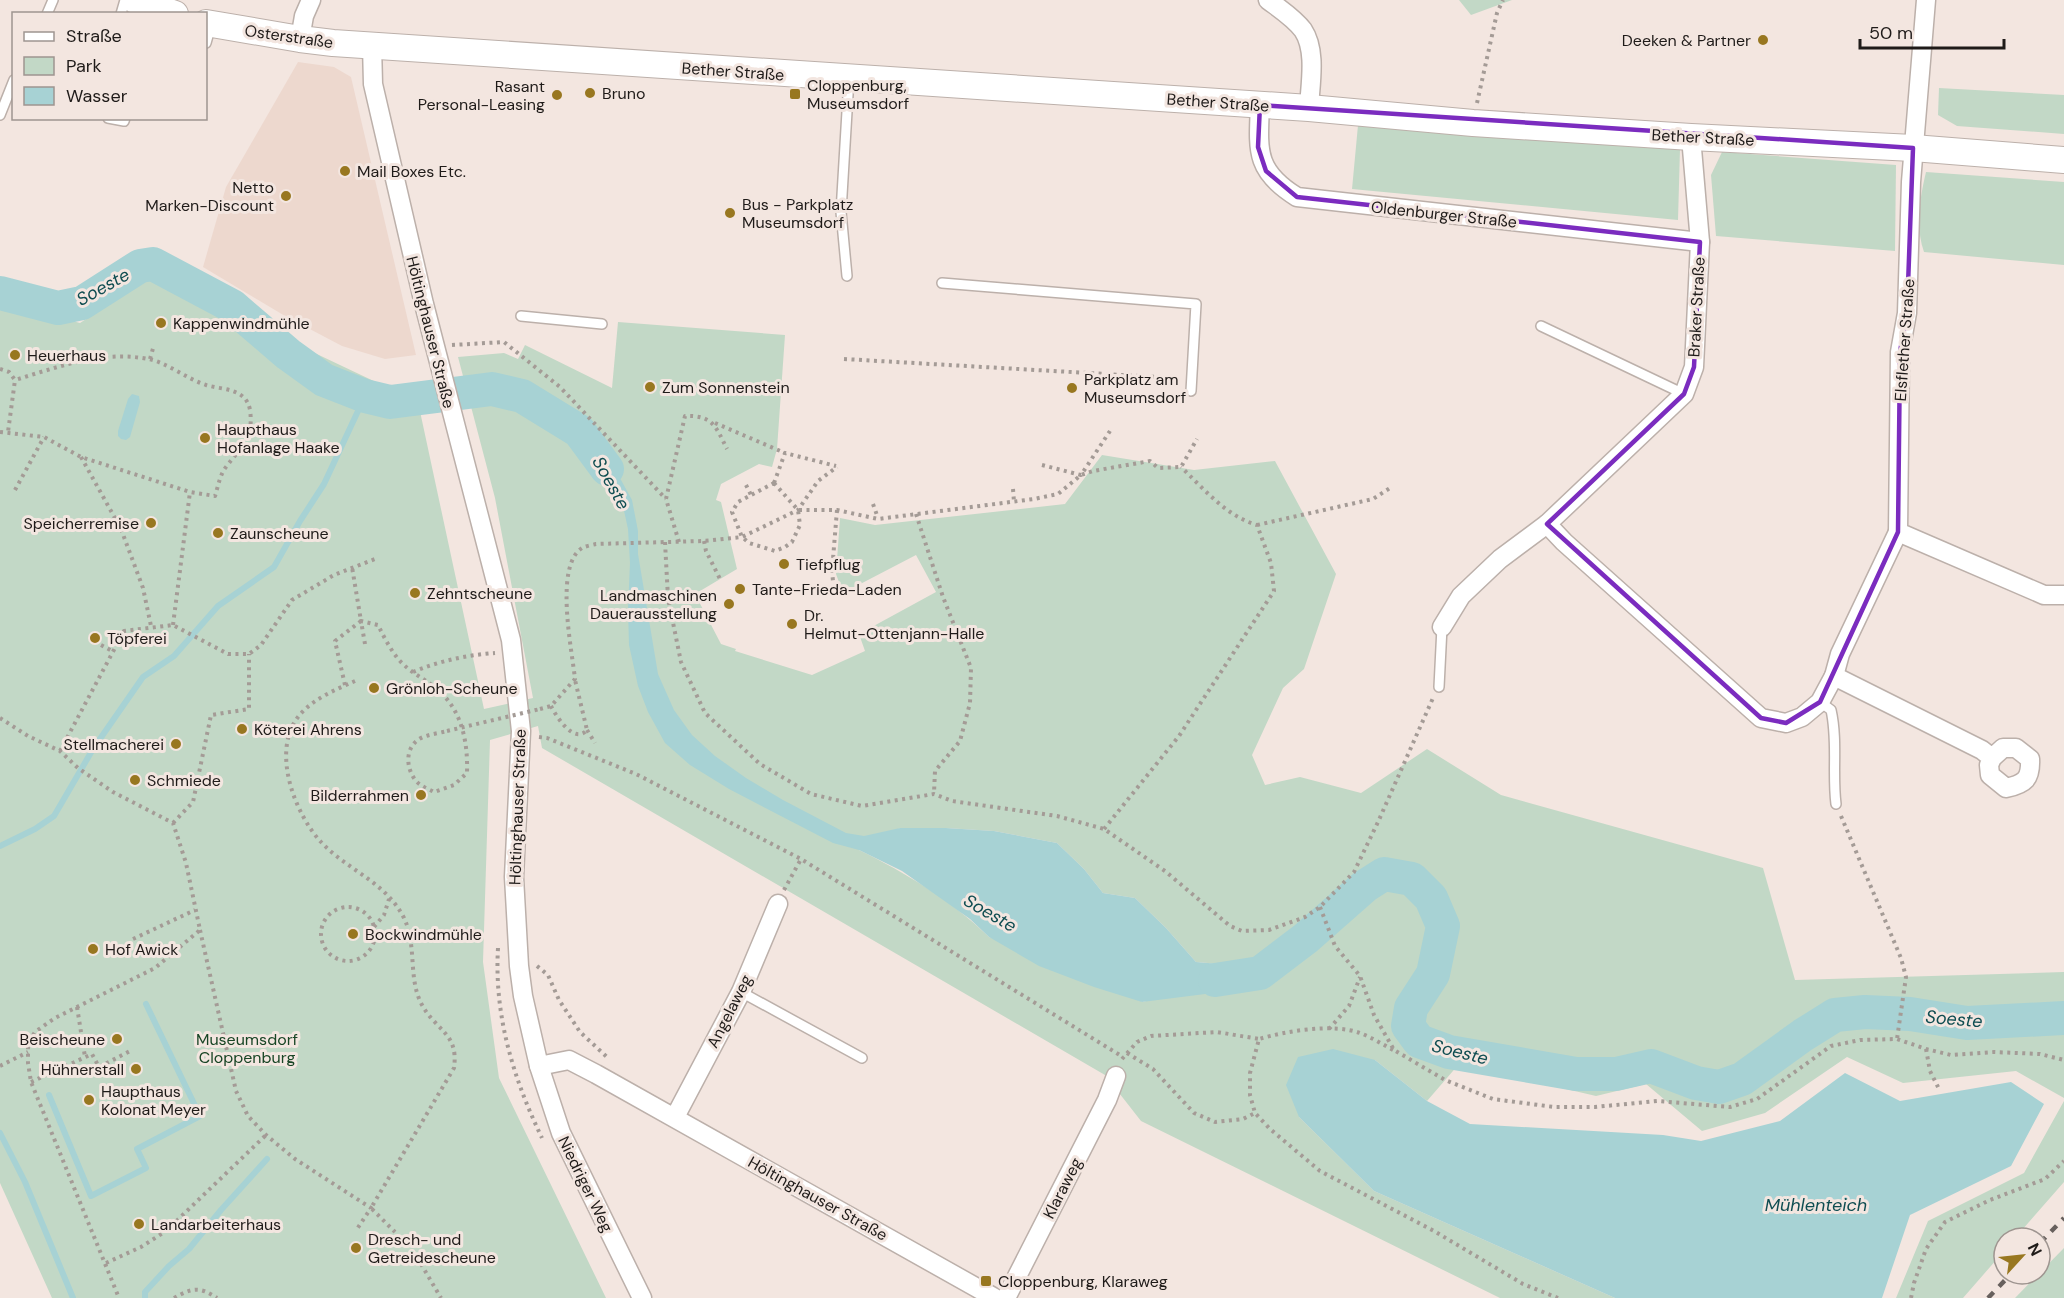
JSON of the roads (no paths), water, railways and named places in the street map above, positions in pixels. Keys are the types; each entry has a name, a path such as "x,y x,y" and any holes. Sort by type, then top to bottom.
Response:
{"street":[{"path":"135,0 169,12"},
{"path":"300,39 304,16 311,0"},
{"path":"1268,0 1296,23 1309,43 1309,108"},
{"name":"Elsflether Straße","path":"1834,676 1840,654 1898,532 1900,352 1907,313 1913,148 1926,0"},
{"name":"Osterstraße","path":"207,30 372,45"},
{"name":"Bether Straße","path":"372,45 1309,108 1473,123 1913,148 2064,160"},
{"name":"Höltinghauser Straße","path":"372,45 373,84 435,350 511,640 521,735 513,877 523,996 539,1066 568,1060 596,1074 995,1298"},
{"name":"Oldenburger Straße","path":"1260,105 1258,147 1266,171 1278,186 1297,197 1700,242"},
{"name":"Braker Straße","path":"1442,627 1461,596 1500,559 1546,524 1684,394 1694,367 1700,242 1691,137"},
{"path":"1546,524 1761,718 1786,723 1802,717 1820,702 1834,676 1982,750 1992,758"},
{"path":"1898,532 2044,594 2064,595"},
{"name":"Angelaweg","path":"675,1117 741,992 778,904"},
{"name":"Niedriger Weg","path":"539,1066 561,1133 642,1298"},
{"name":"Klaraweg","path":"1006,1298 1107,1100 1116,1077"}],"lane":[{"path":"848,276 841,212 849,78"},
{"path":"0,114 12,85"},
{"path":"942,283 1196,304 1191,391"},
{"path":"521,316 602,324"},
{"path":"1541,326 1684,394"},
{"path":"1438,687 1442,627"},
{"path":"1820,702 1831,710 1835,727 1833,782 1836,804"},
{"path":"741,992 862,1058"}],"water":[{"path":"132,394 139,396 140,402 130,437 126,440 118,436 118,431 128,399"},
{"path":"579,431 595,446 621,480 632,500 638,531 638,554 658,674 674,710 692,735 715,756 783,800 846,833 864,836 900,828 946,828 994,831 1057,843 1084,869 1103,893 1135,898 1196,962 1256,967 1260,973 1260,980 1221,992 1142,1002 1094,987 1039,966 989,937 970,919 902,871 859,850 833,843 729,789 690,765 665,743 648,712 638,686 629,645 630,563 628,529 623,506"},
{"name":"Mühlenteich","path":"1333,1049 1375,1060 1427,1101 1470,1124 1663,1135 1701,1141 1780,1121 1845,1073 1900,1101 2011,1082 2044,1104 2011,1166 1910,1215 1882,1298 1615,1298 1374,1191 1299,1117 1286,1085 1298,1057"}],"waterway":[{"name":"Soeste","path":"0,293 58,308 82,303 140,266 153,264 232,306 288,354 324,380 365,396 390,402 492,389 522,396 579,431 607,469"},
{"path":"0,846 35,829 54,816 93,749 143,677 174,656 218,606 274,567 324,484 365,396"},
{"name":"Soeste","path":"1215,980 1260,973 1306,938 1365,886 1384,874 1412,879 1431,898 1443,926 1433,974 1411,1008 1408,1026 1419,1041 1449,1052 1576,1074 1616,1074 1651,1066 1696,1083 1719,1087 1742,1079 1835,1015 1865,1012 1910,1014 1967,1023 2064,1018"},
{"path":"49,1095 91,1196 146,1168 137,1149 200,1116 146,1004"},
{"path":"0,1133 25,1182 73,1298"},
{"path":"145,1298 145,1292 169,1266 189,1249 267,1159"}],"railway":[{"path":"2052,1230 2064,1218"},
{"path":"1988,1298 2000,1286"}],"place":[{"name":"Deeken & Partner","path":"1763,40"},
{"name":"Bruno","path":"590,93"},
{"name":"Cloppenburg, Museumsdorf","path":"795,94"},
{"name":"Rasant Personal-Leasing","path":"557,95"},
{"name":"Mail Boxes Etc.","path":"345,171"},
{"name":"Netto Marken-Discount","path":"286,196"},
{"name":"Bus - Parkplatz Museumsdorf","path":"730,213"},
{"name":"Kappenwindmühle","path":"161,323"},
{"name":"Heuerhaus","path":"15,355"},
{"name":"Zum Sonnenstein","path":"650,387"},
{"name":"Parkplatz am Museumsdorf","path":"1072,388"},
{"name":"Haupthaus Hofanlage Haake","path":"205,438"},
{"name":"Speicherremise","path":"151,523"},
{"name":"Zaunscheune","path":"218,533"},
{"name":"Tiefpflug","path":"784,564"},
{"name":"Tante-Frieda-Laden","path":"740,589"},
{"name":"Zehntscheune","path":"415,593"},
{"name":"Landmaschinen Dauerausstellung","path":"729,604"},
{"name":"Dr. Helmut-Ottenjann-Halle","path":"792,624"},
{"name":"Töpferei","path":"95,638"},
{"name":"Grönloh-Scheune","path":"374,688"},
{"name":"Köterei Ahrens","path":"242,729"},
{"name":"Stellmacherei","path":"176,744"},
{"name":"Schmiede","path":"135,780"},
{"name":"Bilderrahmen","path":"421,795"},
{"name":"Bockwindmühle","path":"353,934"},
{"name":"Hof Awick","path":"93,949"},
{"name":"Beischeune","path":"117,1039"},
{"name":"Hühnerstall","path":"136,1069"},
{"name":"Haupthaus Kolonat Meyer","path":"89,1100"},
{"name":"Landarbeiterhaus","path":"139,1224"},
{"name":"Dresch- und Getreidescheune","path":"356,1248"},
{"name":"Cloppenburg, Klaraweg","path":"986,1281"}],"park label":[{"name":"Museumsdorf Cloppenburg","path":"247,1048"}]}
